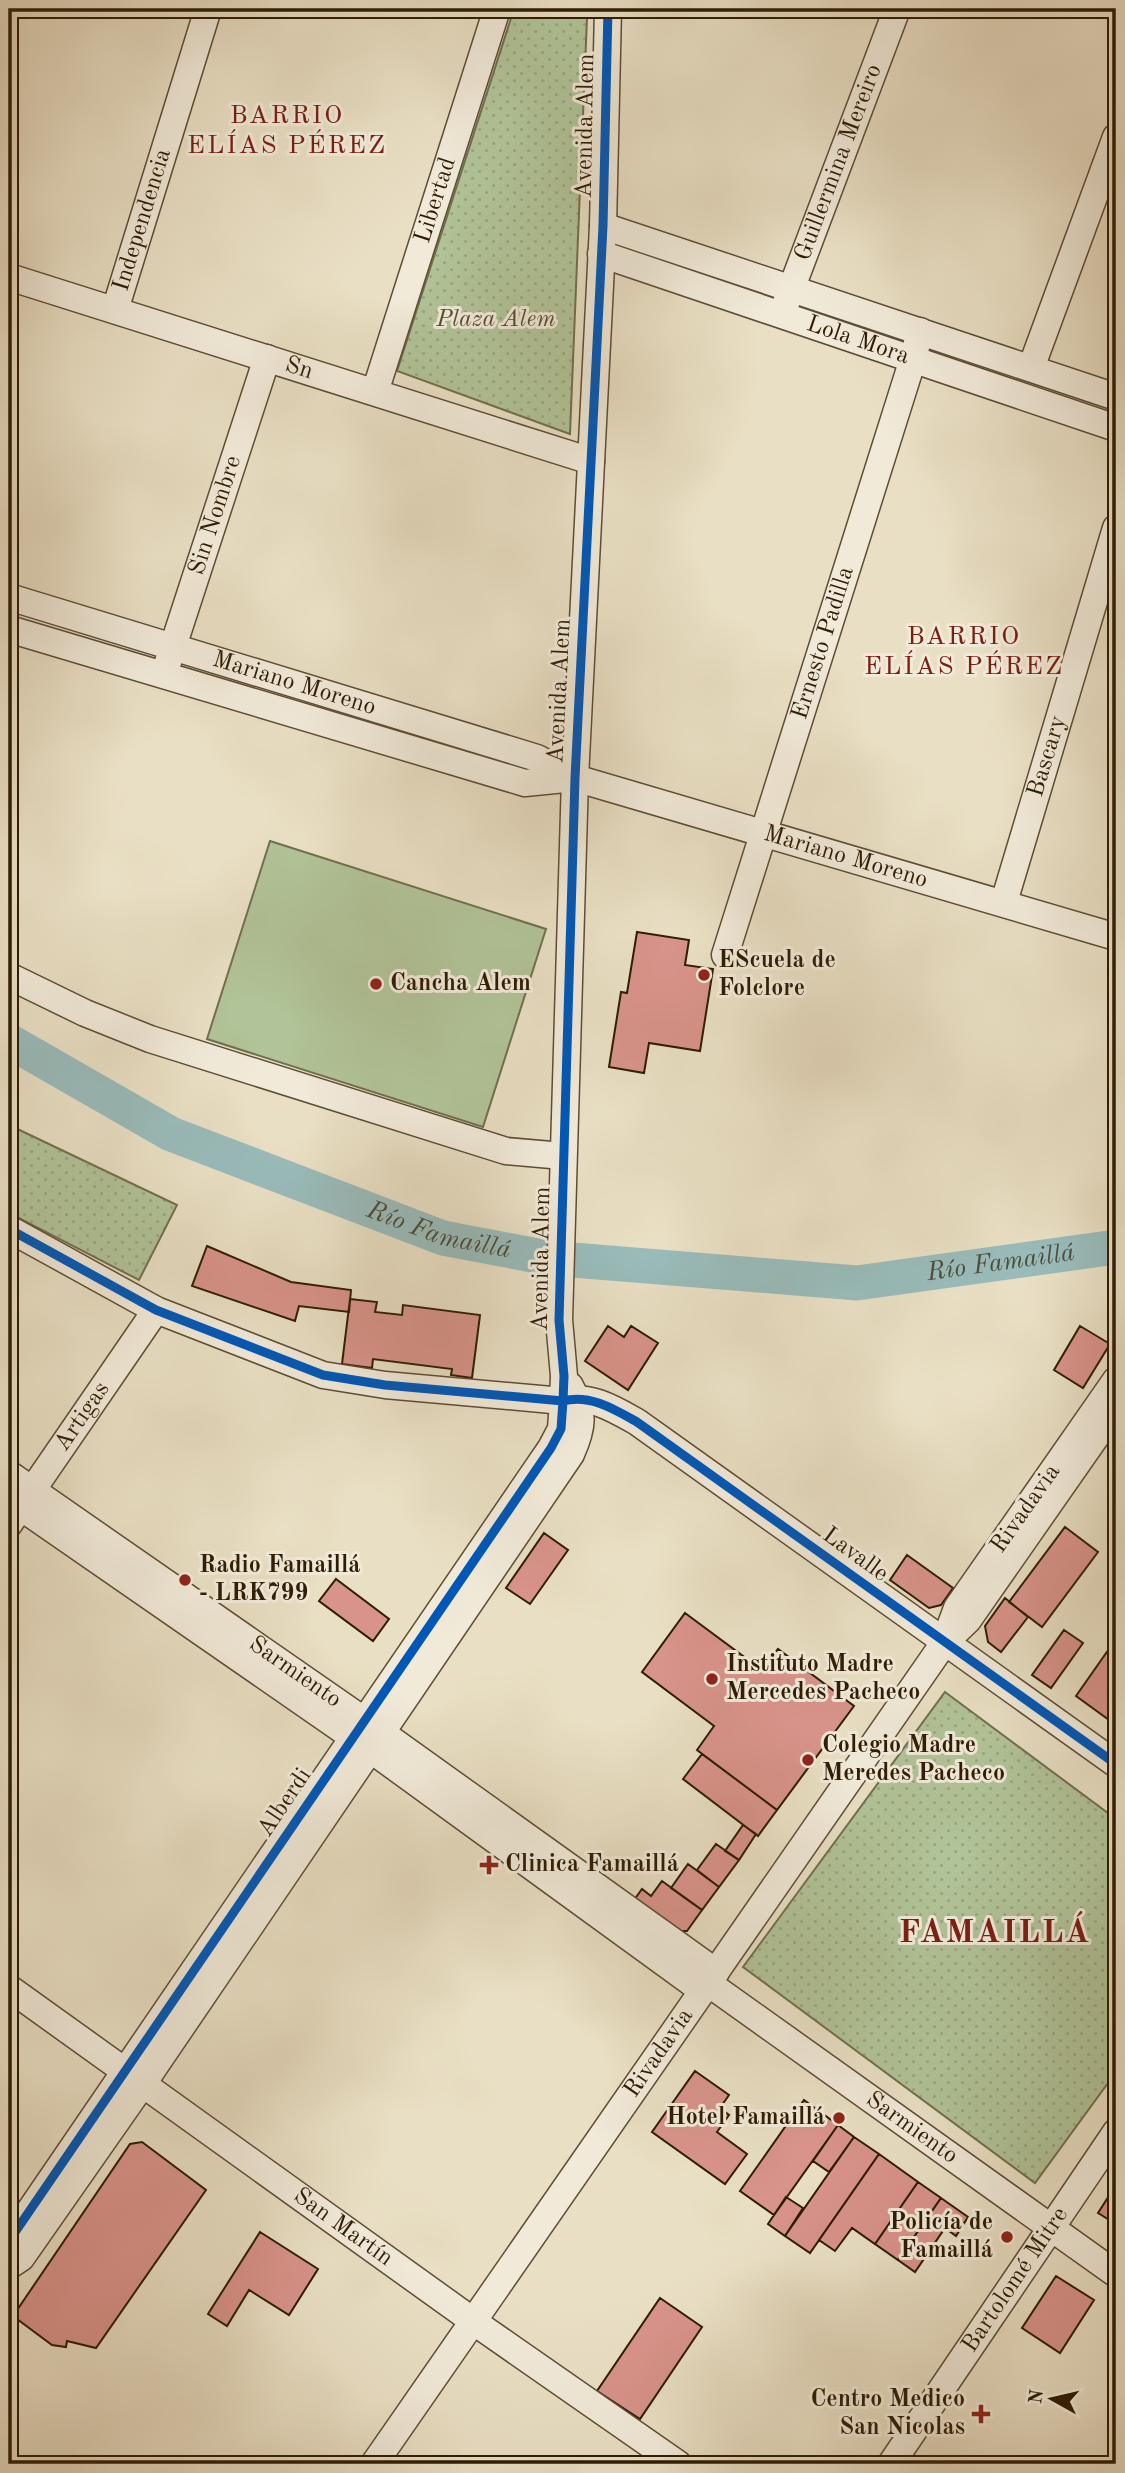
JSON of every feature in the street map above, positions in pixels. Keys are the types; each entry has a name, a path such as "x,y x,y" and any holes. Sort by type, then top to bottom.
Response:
{"street":[{"name":"Independencia","path":"115,310 208,9"},
{"name":"Libertad","path":"375,392 497,9"},
{"name":"Avenida Alem","path":"568,1392 559,1320 563,1164 575,778 603,226 608,9"},
{"name":"Guillermina Mereiro","path":"781,314 897,9"},
{"path":"1031,368 1116,137"},
{"name":"Lola Mora","path":"603,226 1116,397"},
{"name":"Lola Mora","path":"601,254 1116,428"},
{"name":"Sn","path":"9,277 591,461"},
{"name":"Ernesto Padilla","path":"725,955 920,331"},
{"name":"Sin Nombre","path":"165,675 267,358"},
{"name":"Bascary","path":"1004,902 1116,528"},
{"name":"Mariano Moreno","path":"9,597 537,758 575,778 1116,937"},
{"name":"Mariano Moreno","path":"9,629 526,783 575,778"},
{"path":"9,976 85,1013 150,1039 506,1151 563,1164"},
{"name":"Lavalle","path":"9,1229 156,1310 323,1375 385,1385 568,1392 637,1422 1116,1764"},
{"name":"Artigas","path":"18,1505 156,1310"},
{"name":"Rivadavia","path":"944,1643 957,1608 1116,1380"},
{"name":"Alberdi","path":"9,2266 21,2258 129,2084 367,1735 551,1448 561,1429 568,1392"},
{"name":"Rivadavia","path":"395,2464 477,2332 944,1643 968,1620 1116,1408"},
{"name":"Sarmiento","path":"9,1474 18,1505 367,1735 1116,2274"},
{"name":"San Martín","path":"9,1988 129,2084"},
{"name":"San Martín","path":"9,2007 129,2084 477,2332 651,2464"},
{"name":"Alberdi","path":"9,2241 129,2084"},
{"name":"Bartolomé Mitre","path":"891,2464 1116,2132"},
{"name":"Rivadavia","path":"374,2464 477,2332"},
{"name":"San Martín","path":"477,2332 678,2464"}],"green space":[{"name":"Plaza Alem","path":"514,9 564,9 587,18 570,434 397,371"},
{"name":"Cancha Alem","path":"270,841 546,929 483,1127 207,1039"},
{"path":"9,1125 177,1205 139,1280 9,1213"},
{"path":"945,1692 1116,1819 1116,2072 1035,2183 743,1967"}],"building":[{"path":"637,932 689,940 685,965 713,969 700,1051 649,1043 644,1073 609,1067 621,992 627,993"},
{"path":"207,1246 291,1282 351,1290 349,1312 299,1306 295,1321 192,1286"},
{"path":"350,1299 377,1302 375,1312 402,1315 403,1305 480,1315 472,1378 451,1375 452,1369 373,1359 372,1368 342,1364"},
{"path":"608,1326 624,1337 631,1326 658,1343 628,1390 585,1361"},
{"path":"1080,1326 1110,1344 1083,1388 1054,1370"},
{"path":"1065,1527 1098,1552 1042,1627 1009,1602"},
{"path":"544,1533 568,1550 530,1604 506,1588"},
{"path":"907,1555 953,1588 941,1605 929,1608 890,1580"},
{"path":"336,1579 389,1619 373,1641 319,1601"},
{"path":"1005,1598 1028,1617 1001,1652 988,1642 985,1626"},
{"path":"685,1613 762,1670 778,1649 854,1706 777,1810 697,1750 714,1726 642,1672"},
{"path":"1064,1630 1083,1643 1051,1688 1032,1675"},
{"path":"1116,1639 1116,1725 1076,1696"},
{"path":"702,1754 777,1810 758,1836 683,1779"},
{"path":"743,1825 756,1834 739,1860 725,1851"},
{"path":"716,1844 739,1860 719,1887 697,1870"},
{"path":"688,1864 719,1887 702,1910 671,1888"},
{"path":"662,1881 702,1910 687,1931 677,1931 634,1900 642,1889 651,1896"},
{"path":"695,2071 729,2095 720,2108 729,2115 717,2132 747,2154 725,2184 652,2132"},
{"path":"804,2100 838,2125 774,2215 740,2191"},
{"path":"838,2125 854,2137 829,2172 813,2161"},
{"path":"854,2137 879,2154 810,2253 785,2236"},
{"path":"142,2142 206,2190 96,2348 67,2341 66,2347 52,2345 13,2316 130,2144"},
{"path":"879,2154 918,2182 875,2244 852,2228 835,2251 819,2240"},
{"path":"918,2182 941,2198 898,2260 875,2244"},
{"path":"1116,2185 1116,2224 1098,2213"},
{"path":"786,2197 803,2208 785,2236 768,2224"},
{"path":"941,2198 968,2217 956,2236 945,2228 915,2272 898,2260"},
{"path":"260,2232 318,2269 289,2315 249,2290 227,2326 208,2314"},
{"path":"1056,2276 1094,2300 1060,2353 1022,2328"},
{"path":"660,2298 702,2327 640,2419 597,2391"}],"waterway":[{"name":"Río Famaillá","path":"9,1041 171,1134 443,1238 548,1258 857,1283 1116,1247"}],"cycle path":[{"path":"9,2241 551,1448 561,1429 564,1376 559,1320 575,778 603,226 608,9"},
{"path":"9,1229 156,1310 323,1375 385,1385 563,1401 592,1401 611,1408 637,1422 1116,1764"}],"place":[{"name":"EScuela de Folclore","path":"704,975"},
{"name":"Cancha Alem","path":"376,984"},
{"name":"Radio Famaillá - LRK799","path":"185,1580"},
{"name":"Instituto Madre Mercedes Pacheco","path":"712,1679"},
{"name":"Colegio Madre Meredes Pacheco","path":"808,1760"},
{"name":"Clinica Famaillá","path":"489,1865"},
{"name":"Hotel Famaillá","path":"839,2118"},
{"name":"Policía de Famaillá","path":"1007,2237"},
{"name":"Centro Medico San Nicolas","path":"981,2414"}],"district":[{"name":"BARRIO ELÍAS PÉREZ","path":"287,131"},
{"name":"BARRIO ELÍAS PÉREZ","path":"964,652"},
{"name":"FAMAILLÁ","path":"995,1934"}]}
